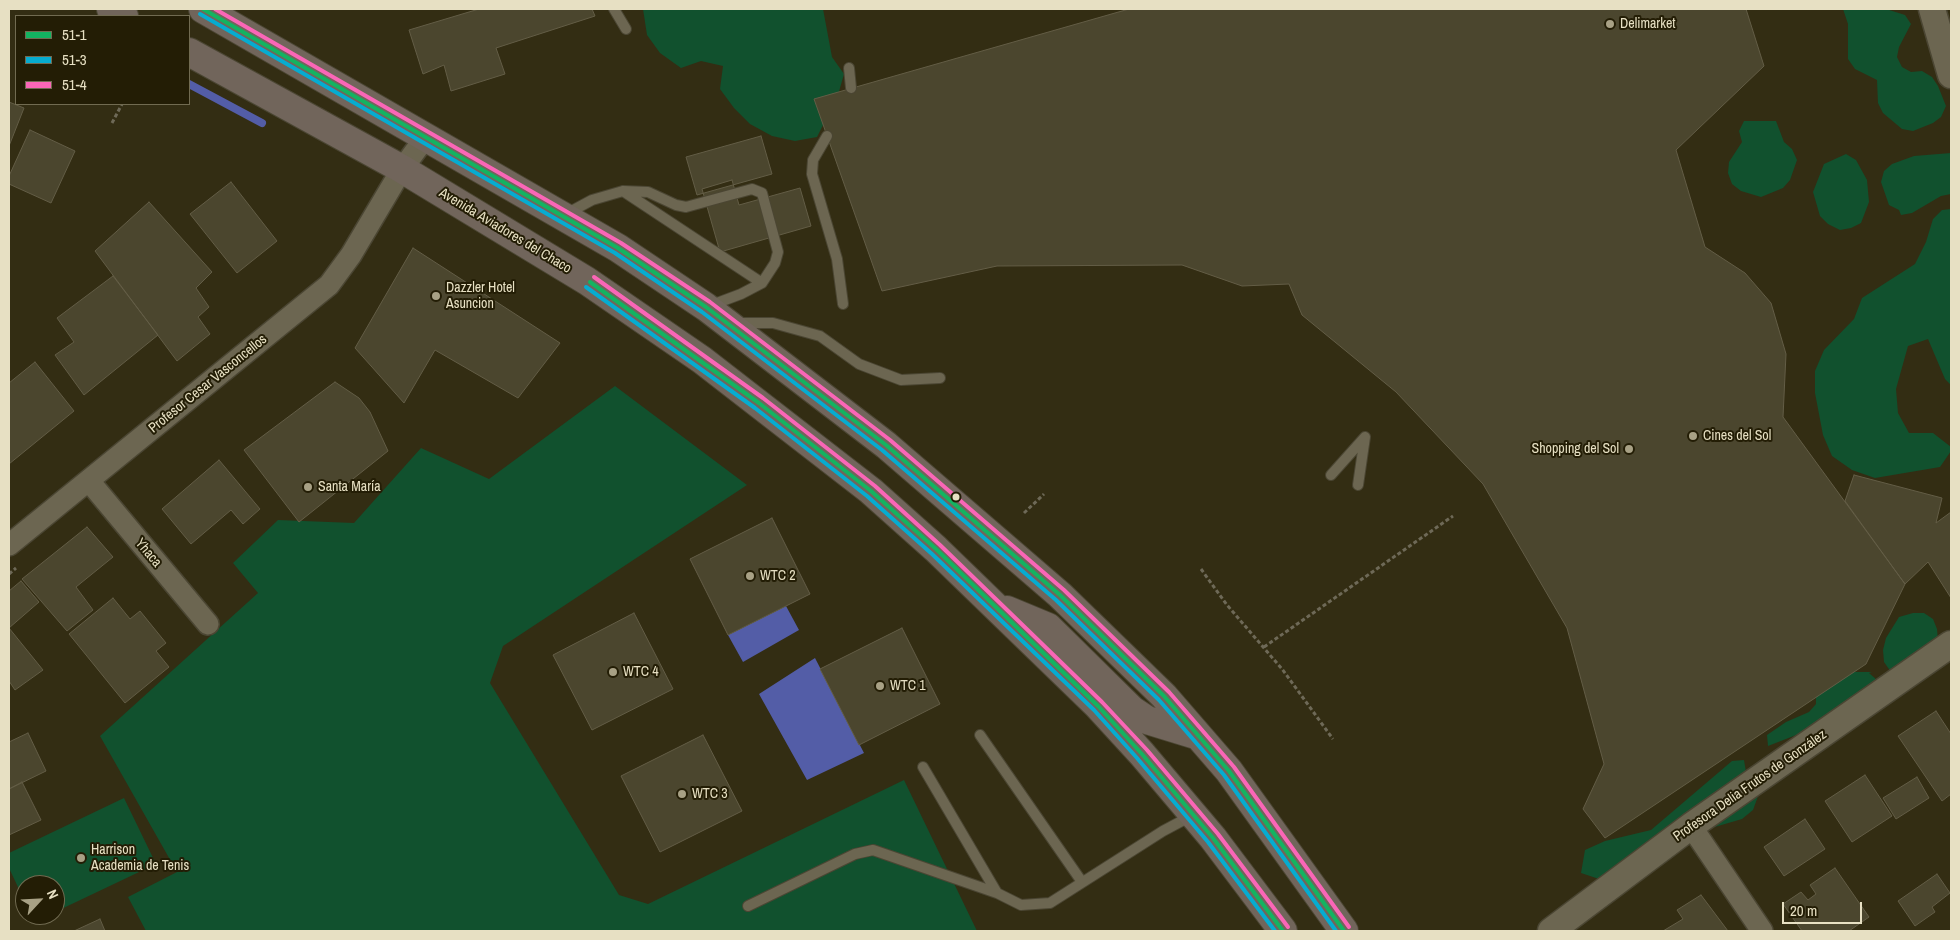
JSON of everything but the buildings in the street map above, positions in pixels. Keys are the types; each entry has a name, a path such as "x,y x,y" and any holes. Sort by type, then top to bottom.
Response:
{"highway":[{"path":"110,9 122,15"},
{"path":"203,9 618,248 716,315 886,445 1060,595 1164,696 1229,771 1344,931"},
{"name":"Avenida Aviadores del Chaco","path":"190,53 402,169 587,280 702,360 871,491 992,603 1098,706 1169,783 1283,931"},
{"path":"992,603 1048,628 1132,710 1147,720 1196,735"}],"street":[{"path":"1932,9 1951,75"},
{"name":"Profesor Cesar Vasconcellos","path":"9,545 329,285 351,255 402,169 425,138"},
{"name":"Yhaca","path":"89,481 208,624"},
{"name":"Profesora Delia Frutos de González","path":"1552,931 1692,826 1951,644"},
{"path":"1692,826 1762,931"}],"lane":[{"path":"614,9 626,30"},
{"path":"849,68 851,88"},
{"path":"827,136 813,160 812,174 837,259 843,304"},
{"path":"562,217 592,200 623,191 648,192 676,205 686,207 752,189 762,193 778,252 775,263 762,283 741,294 716,315"},
{"path":"623,191 762,283"},
{"path":"716,315 773,323 820,336 859,364 901,380 940,378"},
{"path":"1331,476 1365,437 1358,485"},
{"path":"980,735 1082,882"},
{"path":"924,767 997,893"},
{"path":"748,906 855,854 873,850 997,893 1021,906 1050,903 1163,831 1194,815"}],"path":[{"path":"112,122 121,105"},
{"path":"1024,513 1044,494"},
{"path":"1264,648 1453,516"},
{"path":"9,574 24,562"},
{"path":"1201,569 1227,604 1282,669 1333,739"}],"green space":[{"path":"643,9 823,9 832,57 844,74 838,95 817,137 795,141 772,136 750,124 734,108 720,89 723,66 701,61 681,68 660,53 647,35"},
{"path":"1843,9 1886,9 1905,15 1911,24 1899,47 1897,57 1902,67 1911,72 1922,71 1932,77 1946,106 1941,117 1933,123 1913,131 1902,129 1883,113 1878,103 1877,80 1855,69 1848,59 1848,24"},
{"path":"1744,121 1776,121 1784,142 1792,149 1797,160 1790,180 1783,188 1761,197 1741,191 1732,184 1728,173 1729,162 1742,142 1739,131"},
{"path":"1951,153 1951,194 1941,196 1912,213 1901,215 1899,210 1889,205 1881,182 1884,171 1892,164 1914,156"},
{"path":"1846,154 1856,160 1867,180 1869,202 1861,223 1851,228 1840,230 1828,224 1820,216 1813,192 1824,164"},
{"path":"1951,209 1951,385 1945,379 1928,339 1908,346 1896,389 1898,413 1909,433 1933,433 1951,447 1951,451 1940,467 1875,478 1852,470 1832,456 1823,435 1815,393 1815,371 1824,350 1854,319 1862,298 1915,264 1926,242 1933,219 1942,210"},
{"path":"615,386 747,485 503,646 490,683 619,895 648,904 904,780 977,931 146,931 128,897 177,872 100,736 258,593 233,563 278,520 354,523 421,448 489,479"},
{"path":"1913,613 1924,613 1933,619 1937,629 1939,652 1891,672 1884,662 1883,650 1886,638 1899,617"},
{"path":"1846,672 1872,672 1869,673 1877,680 1809,730 1768,746 1767,735 1786,722 1809,712 1816,704 1816,692"},
{"path":"1744,760 1746,772 1761,788 1753,810 1742,819 1701,831 1602,880 1581,873 1585,850 1605,841 1651,830 1732,761"},
{"name":"Harrison Academia de Tenis","path":"124,798 156,864 65,907 65,875 15,875 15,881 9,868 9,853"}],"water":[{"path":"786,606 799,630 743,662 728,635"},
{"path":"815,658 864,753 807,780 759,694"}],"waterway":[{"path":"190,85 262,123"}],"transit line":[{"name":"51-1","path":"203,9 618,248 706,307 886,445 1060,595 1164,696 1229,771 1344,931"},
{"name":"51-4","path":"215,9 621,243 710,302 890,440 1064,590 1169,692 1234,767 1349,927"},
{"name":"51-3","path":"200,14 615,253 702,312 882,450 1056,600 1159,700 1224,775 1336,931"},
{"name":"51-4","path":"594,277 763,398 875,486 940,545 1102,702 1147,750 1218,834 1288,927"},
{"name":"51-1","path":"590,282 759,403 871,491 936,549 1098,706 1142,754 1213,838 1283,931"},
{"name":"51-3","path":"586,287 755,408 867,496 932,554 1094,710 1208,842 1275,931"}],"place":[{"name":"Delimarket","path":"1610,24"},
{"name":"Dazzler Hotel Asuncion","path":"436,296"},
{"name":"Cines del Sol","path":"1693,436"},
{"name":"Shopping del Sol","path":"1629,449"},
{"name":"Santa María","path":"308,487"},
{"name":"WTC 2","path":"750,576"},
{"name":"WTC 4","path":"613,672"},
{"name":"WTC 1","path":"880,686"},
{"name":"WTC 3","path":"682,794"},
{"name":"Harrison Academia de Tenis","path":"81,858"}]}
